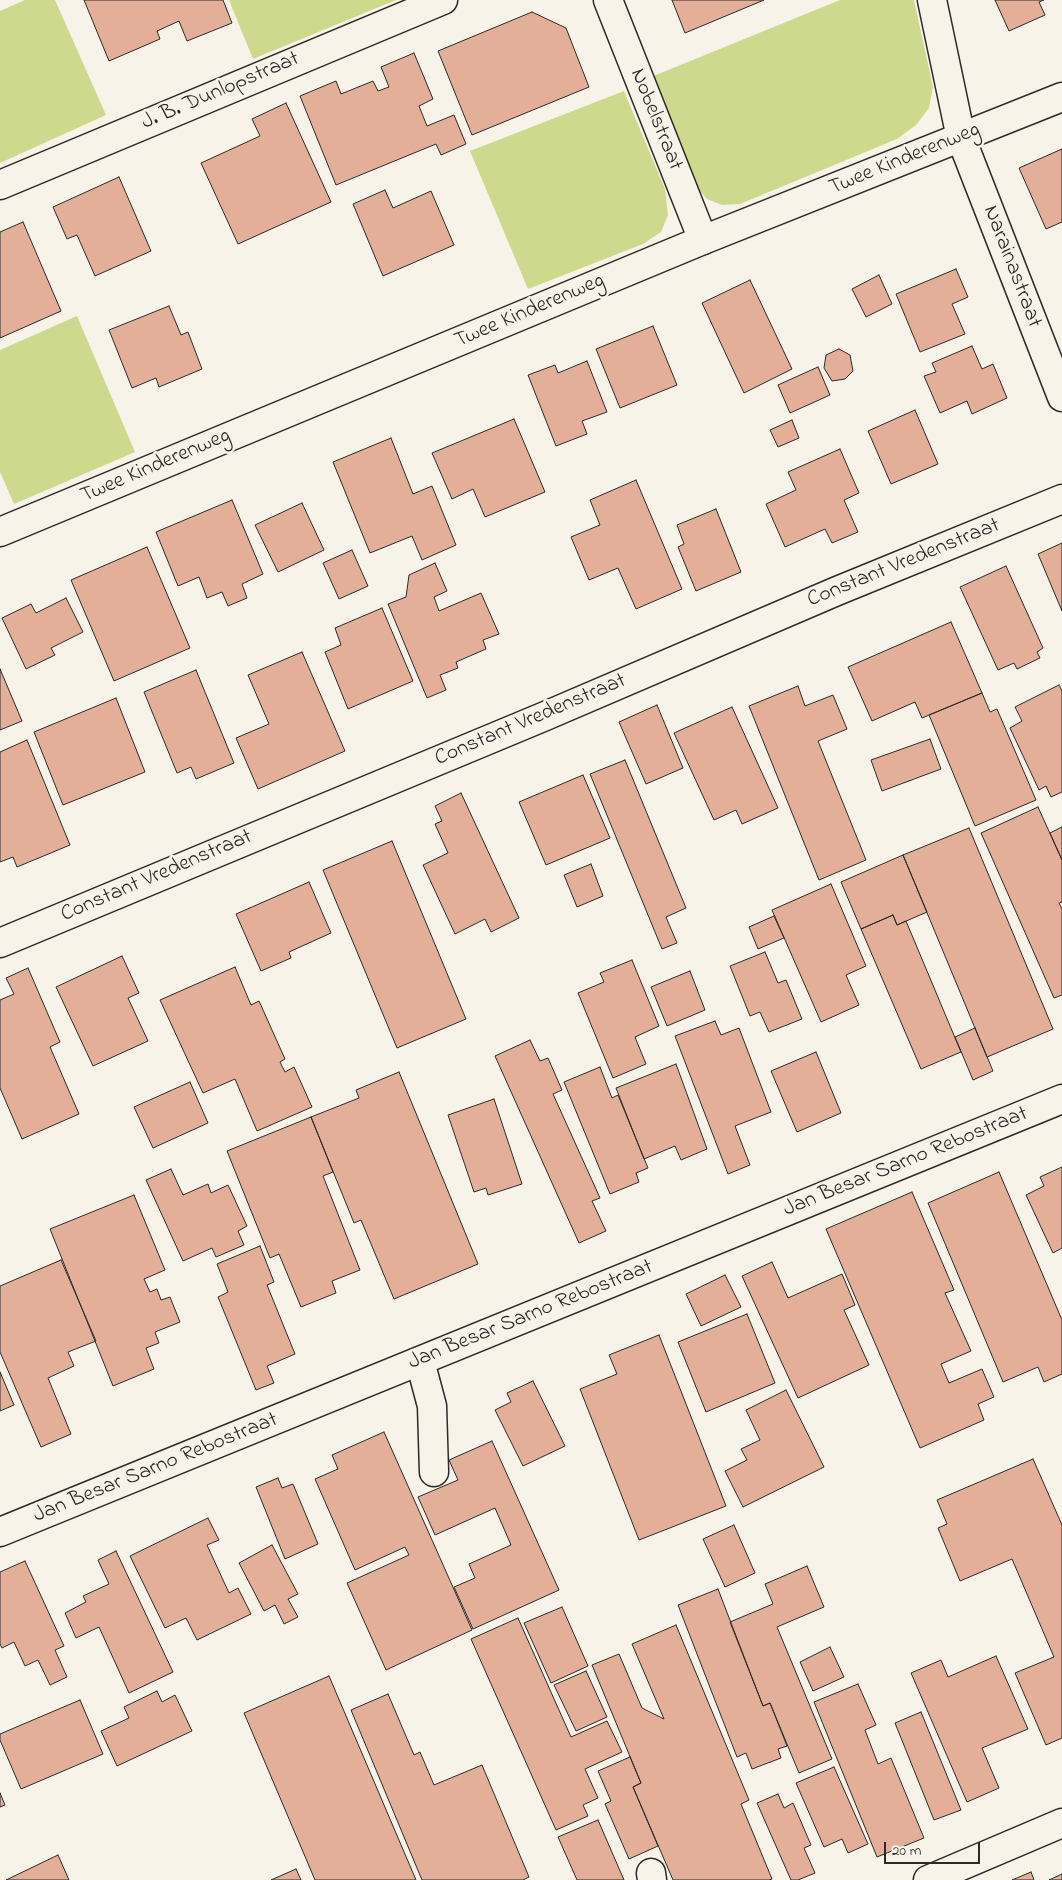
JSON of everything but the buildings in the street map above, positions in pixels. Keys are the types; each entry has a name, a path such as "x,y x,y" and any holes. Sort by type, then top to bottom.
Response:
{"street":[{"name":"J. B. Dunlopstraat","path":"0,184 443,0"},
{"name":"Nobelstraat","path":"608,0 703,240"},
{"name":"Narainastraat","path":"932,0 961,138 1062,397"},
{"name":"Twee Kinderenweg","path":"0,532 703,240 1062,97"},
{"name":"Constant Vredenstraat","path":"0,943 837,591 1062,499"},
{"name":"Jan Besar Sarno Rebostraat","path":"0,1532 1062,1099"},
{"path":"420,1361 432,1406 434,1472"},
{"path":"928,1880 1062,1823"}],"green space":[{"path":"25,0 55,0 106,115 0,163 0,11"},
{"path":"229,0 396,0 253,59"},
{"path":"840,0 914,0 933,87 929,108 916,125 897,139 740,204 722,205 707,199 692,182 651,77"},
{"path":"624,91 665,189 668,215 661,232 643,244 528,289 470,151"},
{"path":"77,316 135,452 14,504 0,472 0,350"}]}
